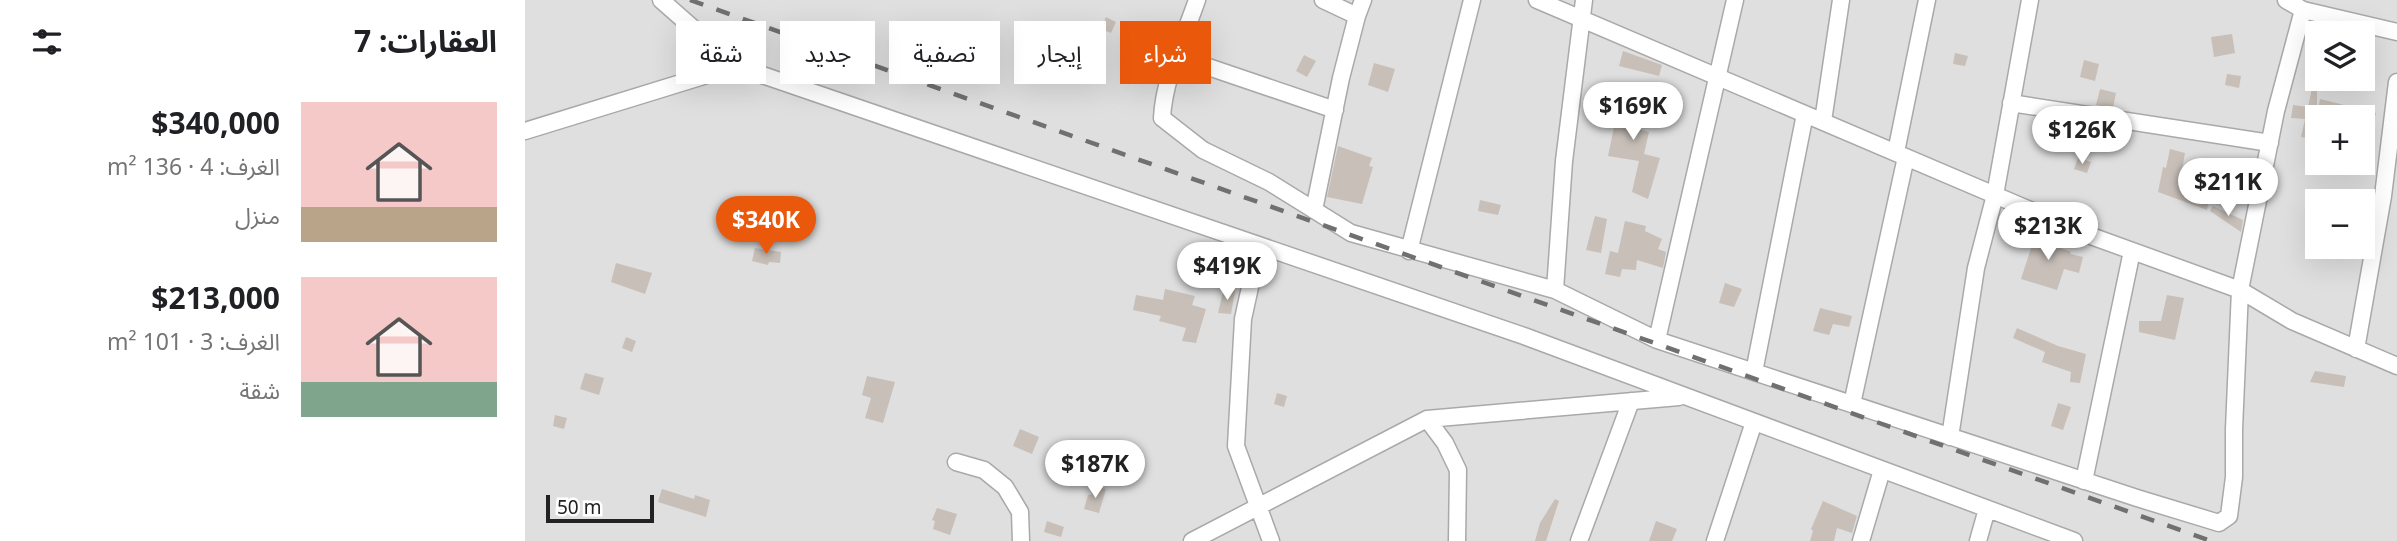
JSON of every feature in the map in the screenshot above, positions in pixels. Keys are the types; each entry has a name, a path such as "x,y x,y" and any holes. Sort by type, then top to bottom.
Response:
{"street":[{"path":"661,0 685,21"},
{"path":"1189,21 1197,0"},
{"path":"1323,0 1357,16"},
{"path":"1314,210 1335,110 1363,0"},
{"path":"1409,251 1472,0"},
{"path":"1537,0 2091,236 2240,290 2292,321 2397,366"},
{"path":"1555,290 1564,161 1584,0"},
{"path":"1657,340 1735,0"},
{"path":"1823,121 1842,0"},
{"path":"1852,404 1901,154 1927,0"},
{"path":"1950,437 1976,268 1994,195 2030,0"},
{"path":"2287,0 2303,10 2397,32"},
{"path":"1169,84 1162,118 1203,150 1269,182 1351,233 1555,290 1657,340 2219,523 2229,516 2234,477 2240,290 2270,143 2303,10"},
{"path":"1211,68 1335,110"},
{"path":"766,76 1524,337 2074,541"},
{"path":"2356,349 2383,196 2397,82"},
{"path":"525,131 678,84"},
{"path":"2011,103 2270,143"},
{"path":"1754,372 1805,114"},
{"path":"1259,246 1243,319 1236,446 1271,541"},
{"path":"2084,481 2132,251"},
{"path":"1192,541 1205,537 1427,419 1685,396"},
{"path":"1579,541 1631,401"},
{"path":"1427,419 1445,443 1458,470 1457,541"},
{"path":"1715,541 1755,422"},
{"path":"956,463 983,470 1005,486 1020,512 1021,541"},
{"path":"1861,541 1882,470"},
{"path":"1978,541 1987,509"}],"shaded area":[{"path":"525,0 2397,0 2397,541 525,541"}],"building":[{"path":"1106,17 1116,22 1111,33 1106,31"},
{"path":"2232,34 2235,53 2214,57 2211,37"},
{"path":"1623,51 1662,65 1659,76 1619,66"},
{"path":"1955,53 1968,56 1965,66 1953,64"},
{"path":"1304,55 1316,61 1307,77 1296,71"},
{"path":"2084,60 2099,64 2095,81 2080,77"},
{"path":"1374,63 1395,69 1388,92 1368,85"},
{"path":"2227,74 2241,76 2239,88 2225,85"},
{"path":"1622,89 1644,95 1637,129 1649,132 1644,154 1660,158 1648,199 1632,192 1639,161 1608,156"},
{"path":"2100,89 2116,93 2113,108 2096,105"},
{"path":"2311,91 2317,91 2317,105 2308,105"},
{"path":"2320,99 2344,105 2319,105"},
{"path":"2293,105 2305,107 2305,119 2291,118"},
{"path":"2305,119 2305,138 2301,137"},
{"path":"1338,146 1372,158 1369,166 1373,167 1362,204 1327,197"},
{"path":"2170,149 2185,153 2181,175 2203,182 2207,165 2220,169 2211,190 2207,210 2158,192"},
{"path":"2078,158 2091,162 2087,173 2074,169"},
{"path":"1480,200 1501,205 1498,215 1478,211"},
{"path":"2213,206 2243,220 2241,232 2210,211"},
{"path":"1595,216 1607,219 1601,253 1586,250"},
{"path":"1625,221 1646,226 1645,231 1662,239 1658,249 1666,252 1663,268 1637,260 1636,270 1622,269 1620,277 1605,274 1610,251 1618,253"},
{"path":"2031,230 2048,235 2046,242 2071,252 2070,254 2083,257 2079,273 2064,269 2057,290 2021,279 2031,248 2027,247"},
{"path":"755,248 781,252 780,263 769,262 768,265 752,261"},
{"path":"616,263 652,273 645,294 611,282"},
{"path":"1725,283 1742,289 1734,307 1719,303"},
{"path":"1224,288 1235,291 1231,314 1218,313"},
{"path":"1165,289 1195,296 1192,305 1206,309 1196,343 1182,341 1186,328 1159,321 1161,316 1133,310 1136,295 1163,300"},
{"path":"2167,295 2184,298 2175,340 2139,332 2139,321 2161,321"},
{"path":"1820,308 1852,316 1849,327 1833,324 1829,335 1813,331"},
{"path":"2017,328 2058,346 2086,354 2080,383 2070,382 2071,372 2042,362 2045,352 2013,338"},
{"path":"626,337 636,341 632,352 622,348"},
{"path":"2315,371 2346,376 2344,387 2310,382"},
{"path":"585,373 604,378 599,395 580,389"},
{"path":"867,376 895,382 883,423 865,418 871,398 862,395"},
{"path":"1277,393 1287,396 1284,407 1274,404"},
{"path":"2058,403 2071,407 2063,430 2051,426"},
{"path":"555,415 567,418 564,429 553,426"},
{"path":"1020,429 1039,437 1032,454 1013,446"},
{"path":"1093,486 1106,489 1099,513 1084,509"},
{"path":"662,489 694,499 695,495 710,500 706,517 658,502"},
{"path":"1555,499 1559,501 1546,541 1535,541 1540,523"},
{"path":"1823,501 1857,516 1852,533 1837,528 1834,541 1810,541 1813,531 1811,529"},
{"path":"937,508 957,514 950,535 933,529 935,521 932,520"},
{"path":"1047,521 1064,527 1061,537 1044,532"},
{"path":"1656,521 1677,529 1672,541 1649,541"}],"railway":[{"path":"690,0 2211,541"}]}
